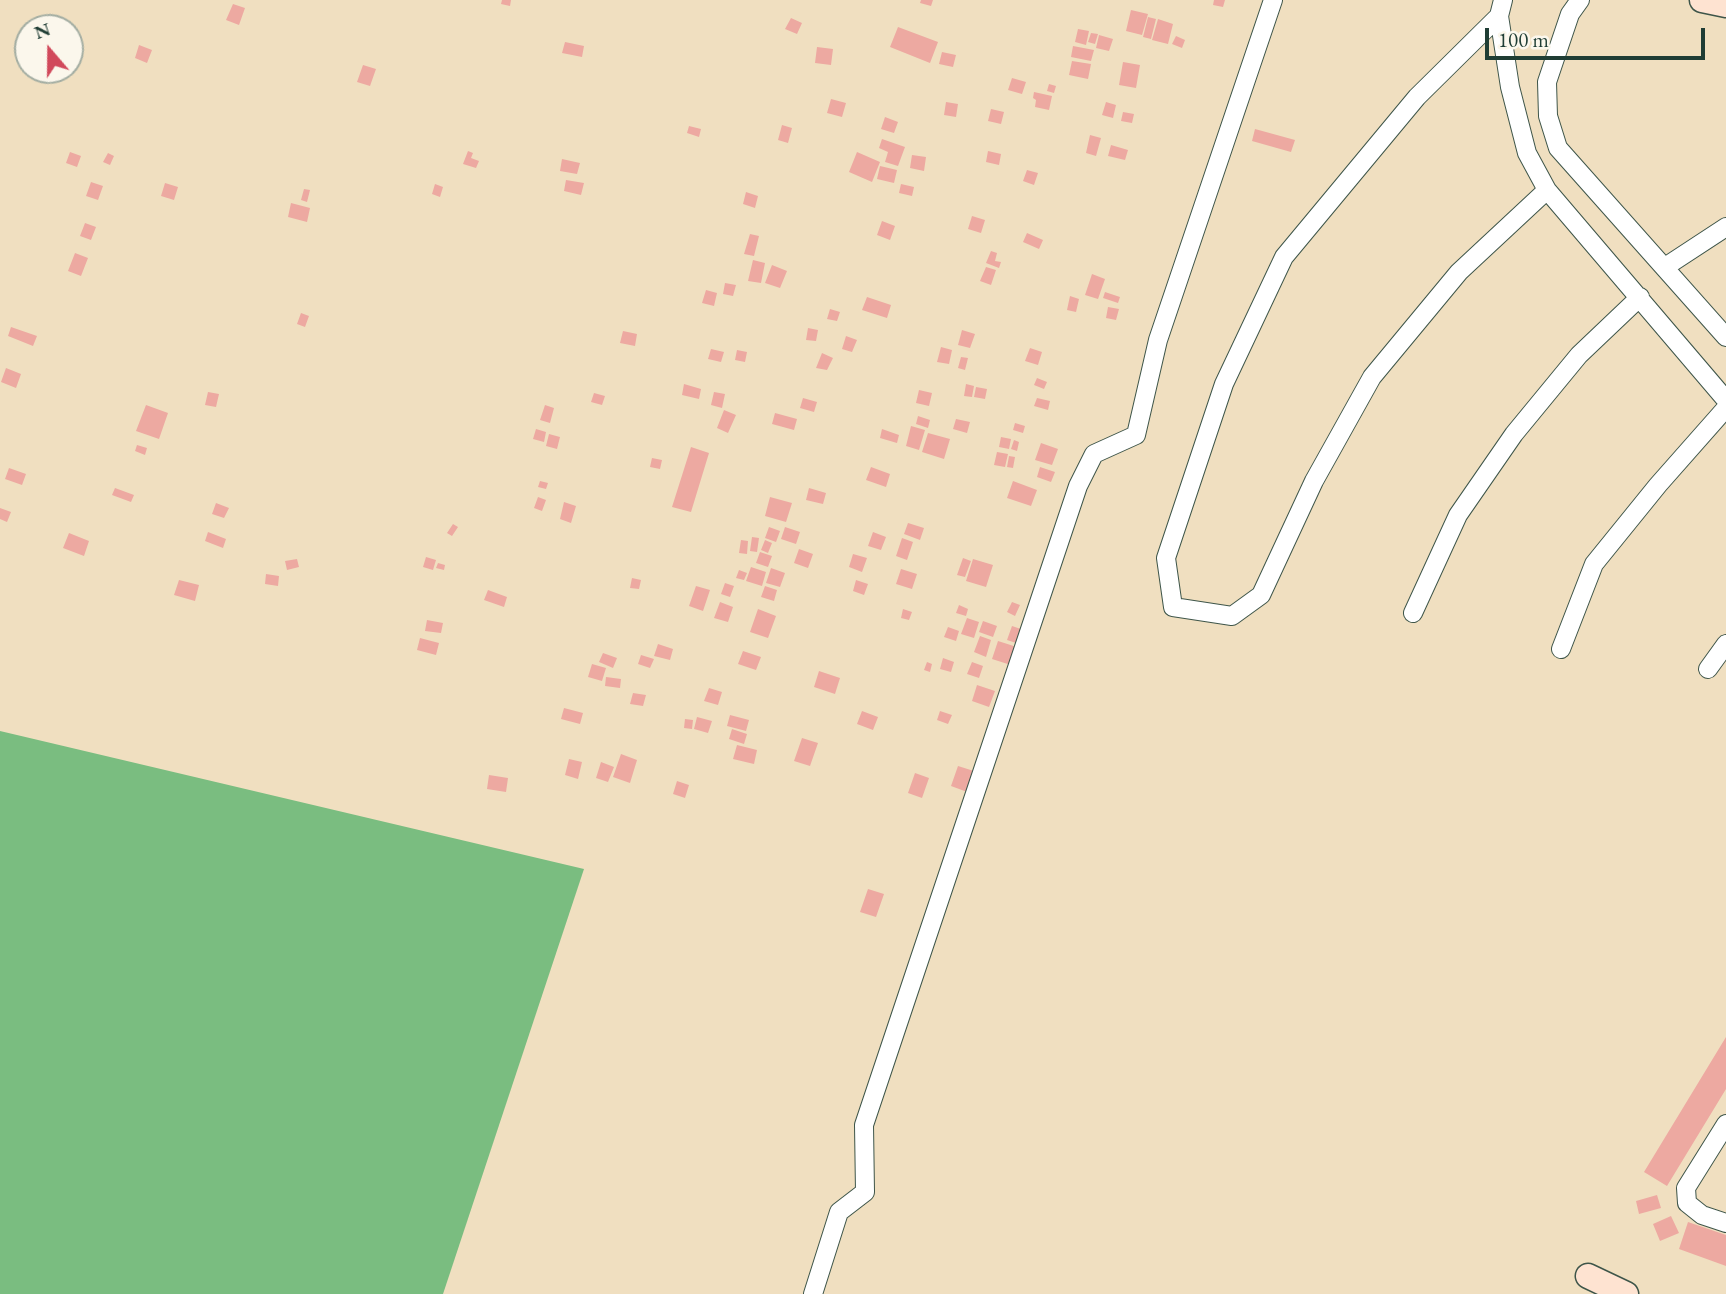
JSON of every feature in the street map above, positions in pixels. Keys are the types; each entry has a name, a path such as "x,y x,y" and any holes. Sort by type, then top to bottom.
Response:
{"main road":[{"path":"1702,0 1726,5"},
{"path":"1588,1276 1626,1294"}],"street":[{"path":"813,1294 839,1212 865,1192 864,1125 1078,486 1094,454 1136,435 1158,340 1273,0"},
{"path":"1580,0 1570,14 1547,82 1548,116 1558,148 1726,337"},
{"path":"1501,8 1417,97 1284,257 1224,384 1166,558 1173,607 1232,616 1261,595 1314,481 1373,377 1460,272 1547,190"},
{"path":"1501,8 1510,87 1527,153 1547,190 1726,400"},
{"path":"1665,267 1726,227"},
{"path":"1413,613 1458,515 1514,433 1579,355 1640,297"},
{"path":"1561,649 1594,564 1658,485 1726,408"},
{"path":"1708,669 1726,644"},
{"path":"1726,1124 1686,1188 1687,1203 1702,1215 1726,1223"}],"green space":[{"path":"0,731 584,869 443,1294 0,1294"}],"building":[{"path":"502,0 511,0 510,6 501,4"},
{"path":"921,0 933,0 931,6 920,3"},
{"path":"1214,0 1225,0 1223,7 1213,5"},
{"path":"233,4 245,8 239,25 226,20"},
{"path":"1131,10 1148,14 1142,35 1126,31"},
{"path":"1148,17 1156,19 1151,39 1143,37"},
{"path":"791,18 802,23 797,34 785,29"},
{"path":"1158,19 1173,24 1168,44 1152,40"},
{"path":"898,27 938,42 930,63 890,47"},
{"path":"1078,29 1089,31 1086,45 1075,42"},
{"path":"1091,33 1098,34 1095,44 1088,42"},
{"path":"1099,35 1113,39 1109,51 1096,48"},
{"path":"1176,36 1185,40 1182,48 1172,44"},
{"path":"565,42 584,46 582,57 562,53"},
{"path":"139,45 152,50 147,63 135,58"},
{"path":"1073,46 1094,50 1091,61 1071,57"},
{"path":"817,47 833,49 831,65 815,63"},
{"path":"942,52 956,55 953,67 939,64"},
{"path":"1072,61 1091,64 1088,79 1069,75"},
{"path":"1123,62 1140,65 1136,88 1119,85"},
{"path":"363,65 376,69 370,86 357,82"},
{"path":"1012,78 1026,82 1022,94 1008,90"},
{"path":"1049,84 1056,86 1054,93 1047,91"},
{"path":"1034,92 1052,96 1049,110 1035,107"},
{"path":"831,99 846,103 842,117 827,113"},
{"path":"946,102 958,104 956,117 944,115"},
{"path":"1106,102 1116,105 1113,118 1102,115"},
{"path":"991,109 1004,112 1001,124 988,121"},
{"path":"1123,112 1134,114 1132,123 1121,121"},
{"path":"885,117 898,122 894,133 881,129"},
{"path":"782,125 792,128 788,143 778,140"},
{"path":"689,126 701,129 699,137 687,133"},
{"path":"1255,129 1295,140 1291,152 1252,141"},
{"path":"1090,135 1101,138 1096,156 1086,153"},
{"path":"882,139 905,147 898,166 885,162 888,152 879,148"},
{"path":"1111,145 1128,150 1125,160 1108,156"},
{"path":"468,151 473,153 471,158 479,161 476,168 463,164"},
{"path":"988,151 1001,154 999,165 986,162"},
{"path":"70,152 81,156 77,167 66,163"},
{"path":"857,152 880,162 872,182 849,172"},
{"path":"108,153 114,156 110,165 103,162"},
{"path":"912,155 926,157 924,171 910,168"},
{"path":"562,159 580,163 577,174 560,171"},
{"path":"880,166 897,170 894,183 877,179"},
{"path":"1027,170 1038,173 1034,185 1023,181"},
{"path":"566,180 584,183 581,195 564,191"},
{"path":"91,182 103,186 98,200 86,196"},
{"path":"165,183 178,187 174,200 161,196"},
{"path":"435,184 443,187 440,197 432,194"},
{"path":"901,184 914,187 912,196 899,193"},
{"path":"304,189 310,190 307,202 301,200"},
{"path":"746,192 758,196 755,208 743,204"},
{"path":"291,203 310,208 307,222 288,217"},
{"path":"972,216 985,220 981,233 968,229"},
{"path":"882,221 895,226 890,240 877,235"},
{"path":"85,223 96,227 91,240 80,236"},
{"path":"1027,233 1043,240 1039,249 1023,242"},
{"path":"750,234 759,236 754,256 744,254"},
{"path":"991,251 997,253 995,261 1001,262 999,268 986,263"},
{"path":"75,253 88,258 81,276 68,271"},
{"path":"753,260 765,263 761,283 748,281"},
{"path":"772,265 787,271 780,288 765,283"},
{"path":"986,267 996,270 991,285 980,281"},
{"path":"1092,274 1105,279 1098,299 1085,295"},
{"path":"725,283 736,285 733,296 723,294"},
{"path":"706,290 717,293 714,306 702,303"},
{"path":"1105,292 1120,297 1118,303 1103,298"},
{"path":"1070,296 1079,299 1076,312 1067,310"},
{"path":"867,297 891,305 887,318 862,310"},
{"path":"1108,307 1119,309 1116,320 1106,318"},
{"path":"830,309 840,312 837,321 827,319"},
{"path":"301,313 309,316 305,327 297,324"},
{"path":"11,327 37,336 33,346 8,336"},
{"path":"808,328 818,330 816,341 806,340"},
{"path":"962,330 975,334 970,348 958,345"},
{"path":"623,331 637,334 635,346 620,343"},
{"path":"846,336 857,340 852,352 842,349"},
{"path":"941,347 952,350 949,364 937,362"},
{"path":"1030,348 1042,352 1038,365 1025,361"},
{"path":"711,349 724,352 721,362 708,359"},
{"path":"737,350 747,352 745,362 735,360"},
{"path":"822,353 833,358 827,370 816,368"},
{"path":"961,357 968,358 965,370 958,368"},
{"path":"6,368 21,374 16,388 1,382"},
{"path":"1037,378 1047,382 1044,389 1034,385"},
{"path":"684,384 701,389 699,399 682,395"},
{"path":"966,384 974,386 972,397 964,396"},
{"path":"976,387 987,389 985,399 974,397"},
{"path":"919,390 932,393 929,406 916,403"},
{"path":"208,392 219,394 216,407 205,405"},
{"path":"714,392 725,394 722,408 711,405"},
{"path":"594,393 605,396 602,405 591,402"},
{"path":"803,398 817,402 814,412 800,408"},
{"path":"1037,398 1050,401 1048,410 1034,406"},
{"path":"146,405 168,413 159,439 136,431"},
{"path":"545,405 554,408 550,423 540,420"},
{"path":"724,410 736,415 728,433 717,428"},
{"path":"775,413 797,419 794,430 772,424"},
{"path":"918,416 930,420 928,428 916,424"},
{"path":"956,419 970,422 967,433 953,429"},
{"path":"1015,423 1025,426 1023,433 1013,430"},
{"path":"911,426 925,430 919,450 906,446"},
{"path":"536,429 546,432 544,442 533,439"},
{"path":"882,429 899,435 897,443 880,438"},
{"path":"928,433 950,439 944,459 922,452"},
{"path":"549,434 560,437 557,449 546,446"},
{"path":"1001,437 1011,439 1009,449 999,447"},
{"path":"1014,440 1019,442 1017,451 1011,449"},
{"path":"1041,443 1058,449 1052,465 1035,460"},
{"path":"137,445 147,448 145,455 135,451"},
{"path":"691,447 709,453 691,512 672,507"},
{"path":"997,452 1008,454 1005,467 994,465"},
{"path":"1009,456 1015,457 1013,468 1007,467"},
{"path":"652,458 662,460 660,469 650,467"},
{"path":"871,467 890,474 886,487 866,480"},
{"path":"1040,467 1055,472 1051,482 1037,477"},
{"path":"9,468 26,474 22,485 5,479"},
{"path":"540,481 548,483 546,489 538,487"},
{"path":"1013,481 1037,490 1031,506 1007,498"},
{"path":"115,488 134,495 131,502 112,495"},
{"path":"809,488 826,493 823,504 806,500"},
{"path":"538,497 546,500 542,511 534,508"},
{"path":"770,497 792,503 786,522 765,516"},
{"path":"564,502 576,506 571,523 560,519"},
{"path":"216,503 229,508 224,518 212,514"},
{"path":"0,508 11,512 7,522 0,519"},
{"path":"908,523 924,528 920,540 904,534"},
{"path":"453,524 458,527 452,536 447,533"},
{"path":"769,527 780,531 776,542 765,538"},
{"path":"785,527 800,532 796,544 781,539"},
{"path":"208,532 226,539 223,548 205,541"},
{"path":"873,532 886,537 881,550 868,546"},
{"path":"69,533 89,541 84,556 63,548"},
{"path":"752,537 759,538 757,552 750,551"},
{"path":"902,538 913,542 907,560 896,556"},
{"path":"741,540 748,541 747,554 739,553"},
{"path":"765,540 772,543 768,553 761,550"},
{"path":"799,549 813,554 808,568 794,563"},
{"path":"760,552 772,556 768,567 756,563"},
{"path":"853,554 867,558 862,572 849,567"},
{"path":"426,557 436,560 433,570 423,567"},
{"path":"963,558 971,561 965,577 957,575"},
{"path":"297,559 299,567 287,570 285,561"},
{"path":"973,559 993,565 986,587 966,581"},
{"path":"438,563 445,565 444,570 436,568"},
{"path":"751,567 766,572 762,586 746,581"},
{"path":"771,568 785,573 780,587 766,583"},
{"path":"901,569 917,574 912,589 896,584"},
{"path":"739,570 747,573 744,580 736,578"},
{"path":"266,574 279,576 278,586 265,584"},
{"path":"632,578 641,580 639,589 630,588"},
{"path":"179,580 199,585 195,601 174,595"},
{"path":"856,580 868,584 864,595 853,591"},
{"path":"725,583 734,586 730,597 721,594"},
{"path":"696,586 710,590 703,611 689,606"},
{"path":"765,586 777,590 774,601 761,597"},
{"path":"488,590 507,597 504,607 484,600"},
{"path":"720,602 733,607 728,622 714,618"},
{"path":"1012,602 1020,605 1015,616 1007,612"},
{"path":"959,605 968,609 966,616 956,613"},
{"path":"758,609 776,616 768,638 750,632"},
{"path":"903,609 912,612 909,620 901,618"},
{"path":"967,618 979,622 974,638 961,634"},
{"path":"427,620 443,623 441,633 425,631"},
{"path":"983,621 997,626 993,637 979,632"},
{"path":"1012,626 1024,630 1019,644 1007,640"},
{"path":"948,627 959,631 956,641 944,637"},
{"path":"980,636 991,640 986,657 974,652"},
{"path":"420,638 439,643 436,655 417,650"},
{"path":"998,641 1020,648 1014,666 992,659"},
{"path":"658,644 673,649 670,660 654,656"},
{"path":"743,651 761,657 756,670 738,664"},
{"path":"603,653 617,658 613,668 599,662"},
{"path":"641,655 654,659 650,668 638,664"},
{"path":"943,658 954,662 951,672 940,669"},
{"path":"927,662 932,664 930,672 924,670"},
{"path":"972,662 983,666 979,678 967,674"},
{"path":"592,664 606,668 602,681 588,677"},
{"path":"819,671 840,678 835,694 814,687"},
{"path":"606,677 621,679 620,688 605,686"},
{"path":"977,685 995,691 989,707 972,701"},
{"path":"709,688 722,692 718,705 704,701"},
{"path":"633,693 646,695 643,706 630,704"},
{"path":"564,708 583,713 580,724 561,719"},
{"path":"862,711 878,717 873,730 857,724"},
{"path":"940,711 952,715 948,724 937,720"},
{"path":"730,715 749,720 746,731 727,726"},
{"path":"697,717 712,721 708,733 694,729"},
{"path":"685,719 693,720 692,729 684,728"},
{"path":"732,729 747,734 744,744 729,739"},
{"path":"802,738 818,743 810,766 794,761"},
{"path":"737,745 757,750 754,764 733,759"},
{"path":"621,754 637,760 630,783 613,777"},
{"path":"569,759 582,762 578,779 565,775"},
{"path":"601,762 614,767 608,782 596,778"},
{"path":"958,766 977,772 970,793 951,786"},
{"path":"915,773 929,778 922,798 908,793"},
{"path":"489,775 508,778 506,792 487,789"},
{"path":"677,781 689,785 685,798 673,794"},
{"path":"868,889 884,894 876,917 860,912"},
{"path":"1726,1037 1726,1089 1667,1186 1644,1172"},
{"path":"1657,1195 1661,1208 1639,1214 1636,1201"},
{"path":"1671,1216 1679,1233 1660,1241 1653,1224"},
{"path":"1688,1222 1726,1235 1726,1266 1679,1249"}]}
